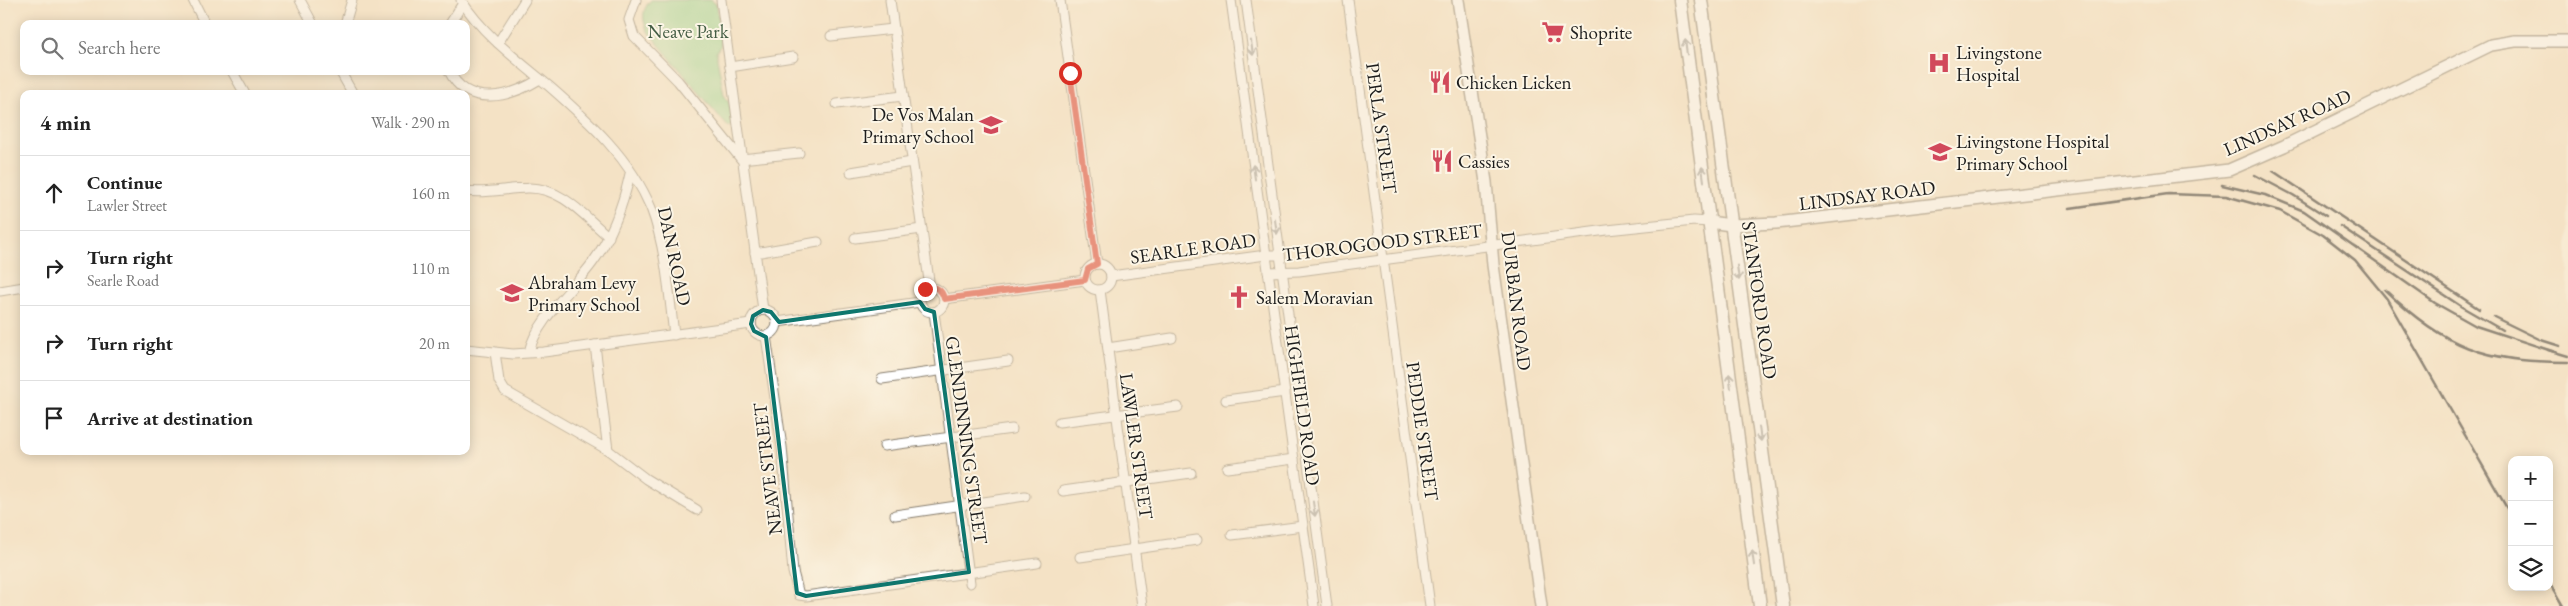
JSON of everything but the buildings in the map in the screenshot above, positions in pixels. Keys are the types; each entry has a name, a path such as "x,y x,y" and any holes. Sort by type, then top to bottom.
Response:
{"main road":[{"name":"STANFORD ROAD","path":"1680,0 1760,606"},
{"name":"STANFORD ROAD","path":"1700,0 1783,606"}],"street":[{"path":"193,0 203,20"},
{"path":"300,0 311,20"},
{"path":"346,20 352,0"},
{"path":"498,43 525,0"},
{"path":"636,0 629,20 634,36 678,82 742,159"},
{"path":"721,0 764,310"},
{"path":"890,0 930,288"},
{"path":"1060,0 1097,264"},
{"name":"HIGHFIELD ROAD","path":"1231,0 1314,606"},
{"name":"HIGHFIELD ROAD","path":"1246,0 1327,606"},
{"name":"PERLA STREET","path":"1348,0 1383,260"},
{"name":"DURBAN ROAD","path":"1458,0 1486,182 1491,244 1541,606"},
{"path":"452,20 462,2"},
{"name":"DAN ROAD","path":"462,2 498,43 604,136 644,194 655,222 664,262 674,335"},
{"path":"831,36 894,30"},
{"name":"LINDSAY ROAD","path":"1709,222 1776,224 2228,170 2284,146 2491,45 2515,41 2568,41"},
{"path":"730,67 793,57"},
{"path":"234,75 243,90"},
{"path":"342,75 351,90"},
{"path":"451,75 464,90"},
{"path":"470,92 481,96 498,96 521,90 540,79"},
{"path":"837,104 903,96"},
{"path":"742,159 799,154"},
{"path":"851,172 912,162"},
{"path":"530,352 536,334 590,267 609,237 630,174"},
{"path":"470,191 485,192 528,188 549,190 563,198 609,237"},
{"path":"1259,204 1273,200"},
{"name":"THOROGOOD STREET","path":"1268,272 1383,260 1491,244 1617,229 1709,222"},
{"path":"855,238 922,229"},
{"path":"755,253 818,242"},
{"name":"SEARLE ROAD","path":"1111,276 1266,255 1280,255"},
{"name":"PEDDIE STREET","path":"1383,260 1430,606"},
{"path":"1097,264 1106,267 1111,276 1109,285 1100,290 1092,289 1085,280 1088,269 1097,264"},
{"path":"944,299 1085,280"},
{"path":"0,291 20,288"},
{"path":"930,288 940,290 944,299 941,308 934,312 925,309 920,302 922,293 930,288"},
{"name":"LAWLER STREET","path":"1100,290 1142,606"},
{"path":"777,322 920,302"},
{"path":"764,310 771,312 777,322 774,331 766,336 758,334 751,324 756,313 764,310"},
{"name":"GLENDINNING STREET","path":"934,312 970,583"},
{"path":"470,349 495,352 530,352 751,324"},
{"name":"NEAVE STREET","path":"766,336 783,460 796,591 802,596 969,572"},
{"path":"1108,348 1172,338"},
{"path":"595,345 608,450"},
{"path":"495,352 499,381 505,391 570,430 608,450 646,479 697,510"},
{"path":"882,379 1008,361"},
{"path":"1226,400 1285,392"},
{"path":"1059,422 1178,407"},
{"path":"884,446 950,439 1012,429"},
{"path":"1227,468 1294,459"},
{"path":"1063,491 1191,473"},
{"path":"895,515 959,504 1025,496"},
{"path":"1232,535 1303,526"},
{"path":"1080,557 1197,540"},
{"name":"GLENDINNING STREET","path":"969,572 1037,563"}],"highlighted area":[{"path":"920,302 925,309 934,312 969,572 806,596 797,593 766,337 754,331 751,324 753,316 763,310 771,312 779,322"}],"green space":[{"name":"Neave Park","path":"651,0 711,0 717,5 721,45 716,52 724,95 729,103 733,125 729,128 649,33 645,24 644,12"}],"railway":[{"path":"2273,171 2479,309"},
{"path":"2255,175 2293,195 2326,216"},
{"path":"2222,185 2265,195 2304,211 2435,303 2476,326 2555,352"},
{"path":"2070,208 2168,194 2226,196 2280,211 2323,235 2355,260 2387,299 2508,510"},
{"path":"2340,226 2462,307 2502,330"},
{"path":"2385,290 2427,326 2468,348 2490,355 2513,359 2568,362"},
{"path":"2494,317 2541,340 2560,346"},
{"path":"2548,350 2568,356"},
{"path":"2553,589 2563,606"}],"place":[{"name":"Shoprite","path":"1553,32"},
{"name":"Livingstone Hospital","path":"1939,63"},
{"name":"Chicken Licken","path":"1440,82"},
{"name":"De Vos Malan Primary School","path":"991,125"},
{"name":"Livingstone Hospital Primary School","path":"1940,152"},
{"name":"Cassies","path":"1442,161"},
{"name":"Abraham Levy Primary School","path":"512,293"},
{"name":"Salem Moravian","path":"1239,297"}],"route":[{"path":"925,289 935,288 940,290 944,299 1085,280 1088,269 1097,264 1070,73"}]}
